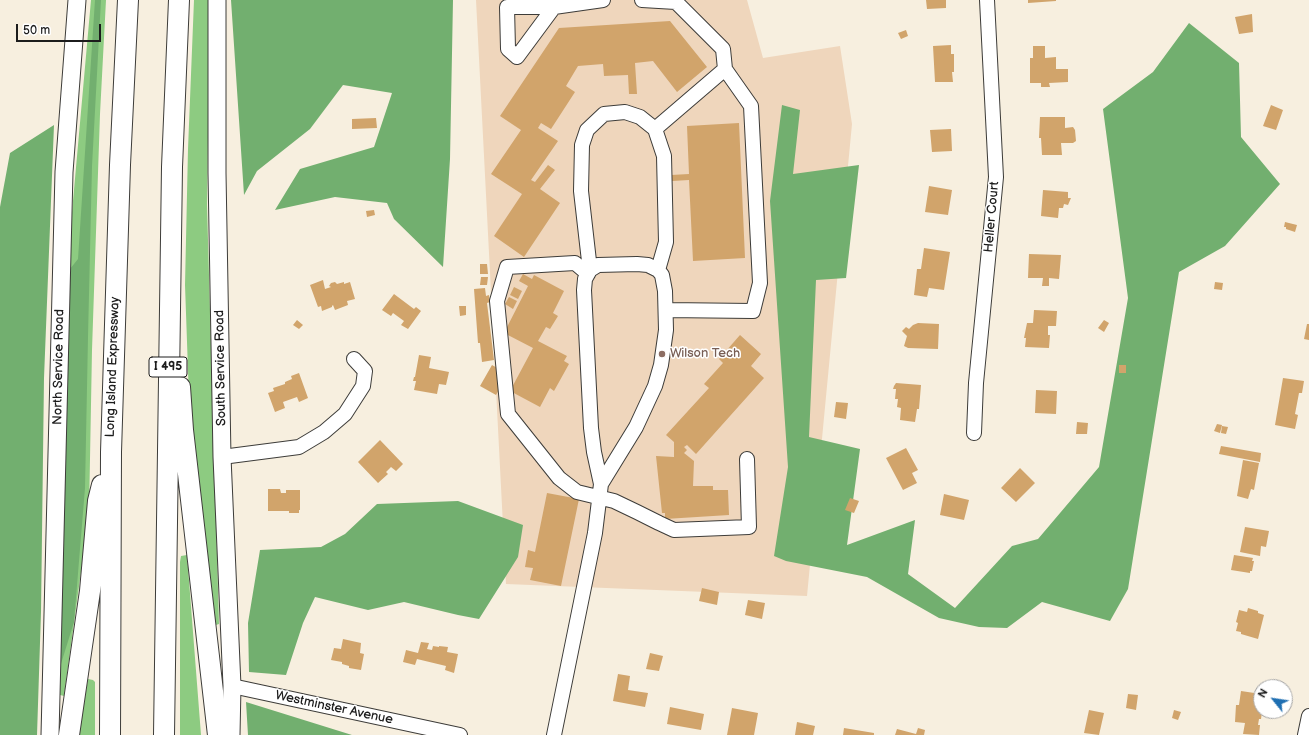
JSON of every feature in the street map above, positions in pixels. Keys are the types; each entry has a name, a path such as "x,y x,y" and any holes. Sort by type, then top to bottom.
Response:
{"highway":[{"name":"Long Island Expressway","path":"110,735 111,452 120,165 128,0"},
{"name":"I 495","path":"164,735 172,167 179,0"},
{"path":"172,167 179,366 183,430 218,735"},
{"path":"69,735 90,591 98,501 111,452"}],"main road":[{"name":"North Service Road","path":"50,735 64,172 77,0"},
{"name":"South Service Road","path":"217,0 217,173 222,457 232,686 230,735"}],"street":[{"path":"554,8 603,0"},
{"path":"642,0 676,2 723,49 725,69 751,106 760,283 753,311 666,310"},
{"name":"Heller Court","path":"974,433 977,376 996,177 987,0"},
{"path":"655,129 725,69"},
{"path":"589,272 581,191 582,145 587,130 604,114 625,112 640,117 655,129 664,156 666,242 658,270"},
{"path":"589,272 575,263 507,267 497,301 508,414 558,478 577,492 614,501 674,530 749,528 747,459"},
{"path":"554,735 595,533 601,484 594,452 591,428 584,290 585,279 589,272 598,265 648,265 658,270 662,276 665,291 666,330 661,365 655,386 636,427 601,484"},
{"path":"222,457 299,448 324,432 345,414 364,386 365,371 354,360"},
{"name":"Westminster Avenue","path":"232,686 460,735"},
{"path":"1305,735 1309,716"}],"shaded area":[{"name":"Wilson Tech","path":"476,0 747,0 763,58 840,46 852,124 807,596 506,584"}],"green space":[{"path":"91,0 106,0 100,114 92,350 89,513 64,696 60,695 66,279"},
{"path":"95,0 101,0 92,166 85,488 74,622 60,667 66,274 78,259"},
{"path":"194,0 210,0 207,205 219,624 213,626 190,427 185,285 188,149"},
{"path":"231,0 453,0 450,159 443,267 394,219 387,203 335,197 275,210 300,169 374,147 392,93 343,85 310,129 257,171 244,195"},
{"path":"1189,23 1239,63 1241,137 1280,184 1225,246 1179,272 1128,589 1110,621 1042,602 1007,628 979,627 939,618 867,577 786,561 774,556 788,467 770,201 782,105 800,110 793,174 859,165 846,278 816,280 809,437 860,449 847,545 915,520 908,574 955,608 1012,546 1038,539 1099,467 1128,298 1103,109 1153,72"},
{"path":"54,125 44,378 41,612 37,735 0,735 0,207 10,153"},
{"path":"458,501 523,525 518,557 479,619 404,602 368,610 315,597 303,623 286,675 249,672 248,623 260,550 321,547 345,534 377,504"},
{"path":"187,555 201,735 180,735 180,562 181,556"},
{"path":"88,679 95,682 95,735 79,735"},
{"path":"246,702 352,735 248,735"}],"building":[{"path":"926,0 946,0 946,8 927,9"},
{"path":"1028,0 1056,0 1056,1 1028,3"},
{"path":"1252,14 1253,32 1239,34 1235,17"},
{"path":"670,21 707,67 677,92 653,61 635,63 637,94 629,94 628,75 604,76 603,64 578,66 566,86 575,92 551,129 541,123 538,128 558,141 531,180 535,182 548,165 555,170 540,189 560,203 524,257 494,236 522,194 491,174 521,130 500,116 559,28"},
{"path":"906,30 908,36 901,39 898,33"},
{"path":"951,45 951,54 954,54 954,72 952,72 953,82 935,82 933,46"},
{"path":"1033,46 1045,46 1045,58 1056,57 1056,69 1068,69 1068,82 1049,83 1050,87 1041,87 1041,83 1030,83 1030,58 1033,58"},
{"path":"1271,105 1283,110 1276,130 1263,126"},
{"path":"1040,117 1065,117 1065,128 1073,127 1075,130 1076,141 1073,143 1061,143 1062,155 1042,155 1041,138 1039,138"},
{"path":"376,118 377,128 352,129 352,119"},
{"path":"739,123 745,258 693,261 689,180 672,181 671,175 689,174 687,126"},
{"path":"951,129 952,151 932,152 930,130"},
{"path":"929,186 952,190 948,215 925,212"},
{"path":"1043,190 1068,192 1068,198 1071,198 1068,205 1064,204 1063,208 1059,208 1058,218 1041,216"},
{"path":"374,210 375,215 367,217 366,211"},
{"path":"1285,222 1297,225 1295,232 1284,227"},
{"path":"924,248 950,252 944,290 929,288 927,297 914,295 917,269 921,269"},
{"path":"1029,254 1061,255 1059,279 1049,278 1049,286 1042,286 1043,278 1028,278"},
{"path":"480,264 487,264 488,274 480,274"},
{"path":"523,274 532,279 534,275 564,291 553,313 558,316 550,329 546,327 538,341 567,356 564,361 569,364 554,391 550,388 540,407 510,391 533,348 504,333 528,286 519,281"},
{"path":"481,277 488,277 487,285 480,285"},
{"path":"323,280 325,289 331,287 329,286 331,283 335,282 337,284 344,282 344,284 350,282 355,299 347,301 348,305 335,310 333,305 332,307 322,311 321,306 318,307 310,285"},
{"path":"1215,282 1223,283 1222,290 1214,289"},
{"path":"514,287 522,291 518,299 510,295"},
{"path":"485,288 486,296 489,295 490,302 487,303 494,360 482,362 480,343 478,343 474,289"},
{"path":"394,294 414,309 416,307 421,311 408,329 401,325 404,321 393,313 391,316 382,310"},
{"path":"509,297 517,301 513,309 505,304"},
{"path":"459,306 466,306 466,315 460,316"},
{"path":"1034,310 1057,311 1056,326 1048,326 1048,335 1050,335 1049,348 1025,347 1026,338 1024,338 1027,323 1033,323"},
{"path":"297,320 303,325 299,329 293,325"},
{"path":"1104,320 1109,323 1104,332 1098,328"},
{"path":"918,323 939,324 938,349 908,348 904,346 907,336 902,331 906,327 909,329"},
{"path":"1307,324 1309,324 1309,340 1304,339"},
{"path":"740,335 761,354 751,366 764,378 696,454 687,445 684,447 687,450 684,453 694,461 693,486 713,486 713,490 728,490 729,515 665,519 665,513 662,513 656,456 674,457 674,442 666,435 709,388 704,384 723,363 719,359"},
{"path":"419,355 431,357 429,368 449,372 446,385 439,384 437,394 414,390 416,381 413,381"},
{"path":"492,365 508,374 496,395 480,386"},
{"path":"1119,365 1126,365 1126,373 1119,373"},
{"path":"299,373 308,398 299,402 297,397 283,402 285,408 275,412 268,393 274,391 273,388 285,384 285,382 292,379 291,376"},
{"path":"1283,378 1304,381 1302,393 1299,393 1295,414 1298,415 1295,429 1275,425"},
{"path":"896,383 921,385 919,409 917,409 915,422 900,420 901,408 897,407 898,399 895,399 896,389 893,389"},
{"path":"1036,390 1057,391 1056,414 1035,413"},
{"path":"836,402 848,403 846,419 834,417"},
{"path":"1077,422 1088,423 1087,434 1076,434"},
{"path":"1217,424 1222,425 1220,433 1214,431"},
{"path":"1222,426 1228,427 1226,434 1221,433"},
{"path":"380,440 403,464 396,471 391,467 386,472 388,474 378,483 358,462"},
{"path":"1221,446 1261,453 1260,462 1219,454"},
{"path":"906,448 918,470 912,473 917,483 903,490 886,458"},
{"path":"1243,460 1259,463 1254,490 1251,489 1248,499 1237,496"},
{"path":"1020,468 1035,483 1016,502 1001,488"},
{"path":"268,489 280,489 281,493 286,493 286,490 300,490 299,513 289,513 289,511 268,511"},
{"path":"547,493 579,499 561,586 530,580 533,568 525,567 528,550 535,552"},
{"path":"944,494 969,500 964,520 940,515"},
{"path":"850,498 859,501 854,513 845,510"},
{"path":"1245,527 1269,531 1266,547 1261,546 1260,556 1240,552"},
{"path":"1234,555 1253,558 1252,561 1254,561 1252,571 1250,571 1250,573 1231,570"},
{"path":"702,588 719,592 717,605 699,601"},
{"path":"748,600 765,603 762,619 745,615"},
{"path":"1248,608 1258,611 1258,613 1264,615 1258,639 1236,631 1238,623 1236,622 1239,610 1247,612"},
{"path":"343,639 361,643 360,653 364,654 361,670 349,668 349,666 342,664 342,662 331,660 334,648 341,649"},
{"path":"421,642 429,643 427,649 432,650 433,646 448,647 447,652 458,654 454,673 445,670 446,666 417,659 415,665 403,662 406,650 418,653"},
{"path":"650,653 663,656 659,671 646,669"},
{"path":"618,674 630,676 628,690 648,693 645,707 613,701"},
{"path":"1241,691 1253,693 1253,719 1259,719 1259,735 1243,734 1245,723 1235,722 1236,705 1239,705"},
{"path":"1128,694 1138,695 1136,710 1126,708"},
{"path":"670,707 704,714 701,730 667,724"},
{"path":"732,708 758,713 754,735 727,735"},
{"path":"1089,710 1104,713 1099,735 1084,733"},
{"path":"1174,710 1181,712 1178,720 1172,718"},
{"path":"797,722 815,726 813,735 795,735"},
{"path":"844,728 874,733 874,735 843,735"},
{"path":"918,728 925,730 924,735 895,735 897,729 916,734"}],"place":[{"name":"Wilson Tech","path":"662,354"}]}
